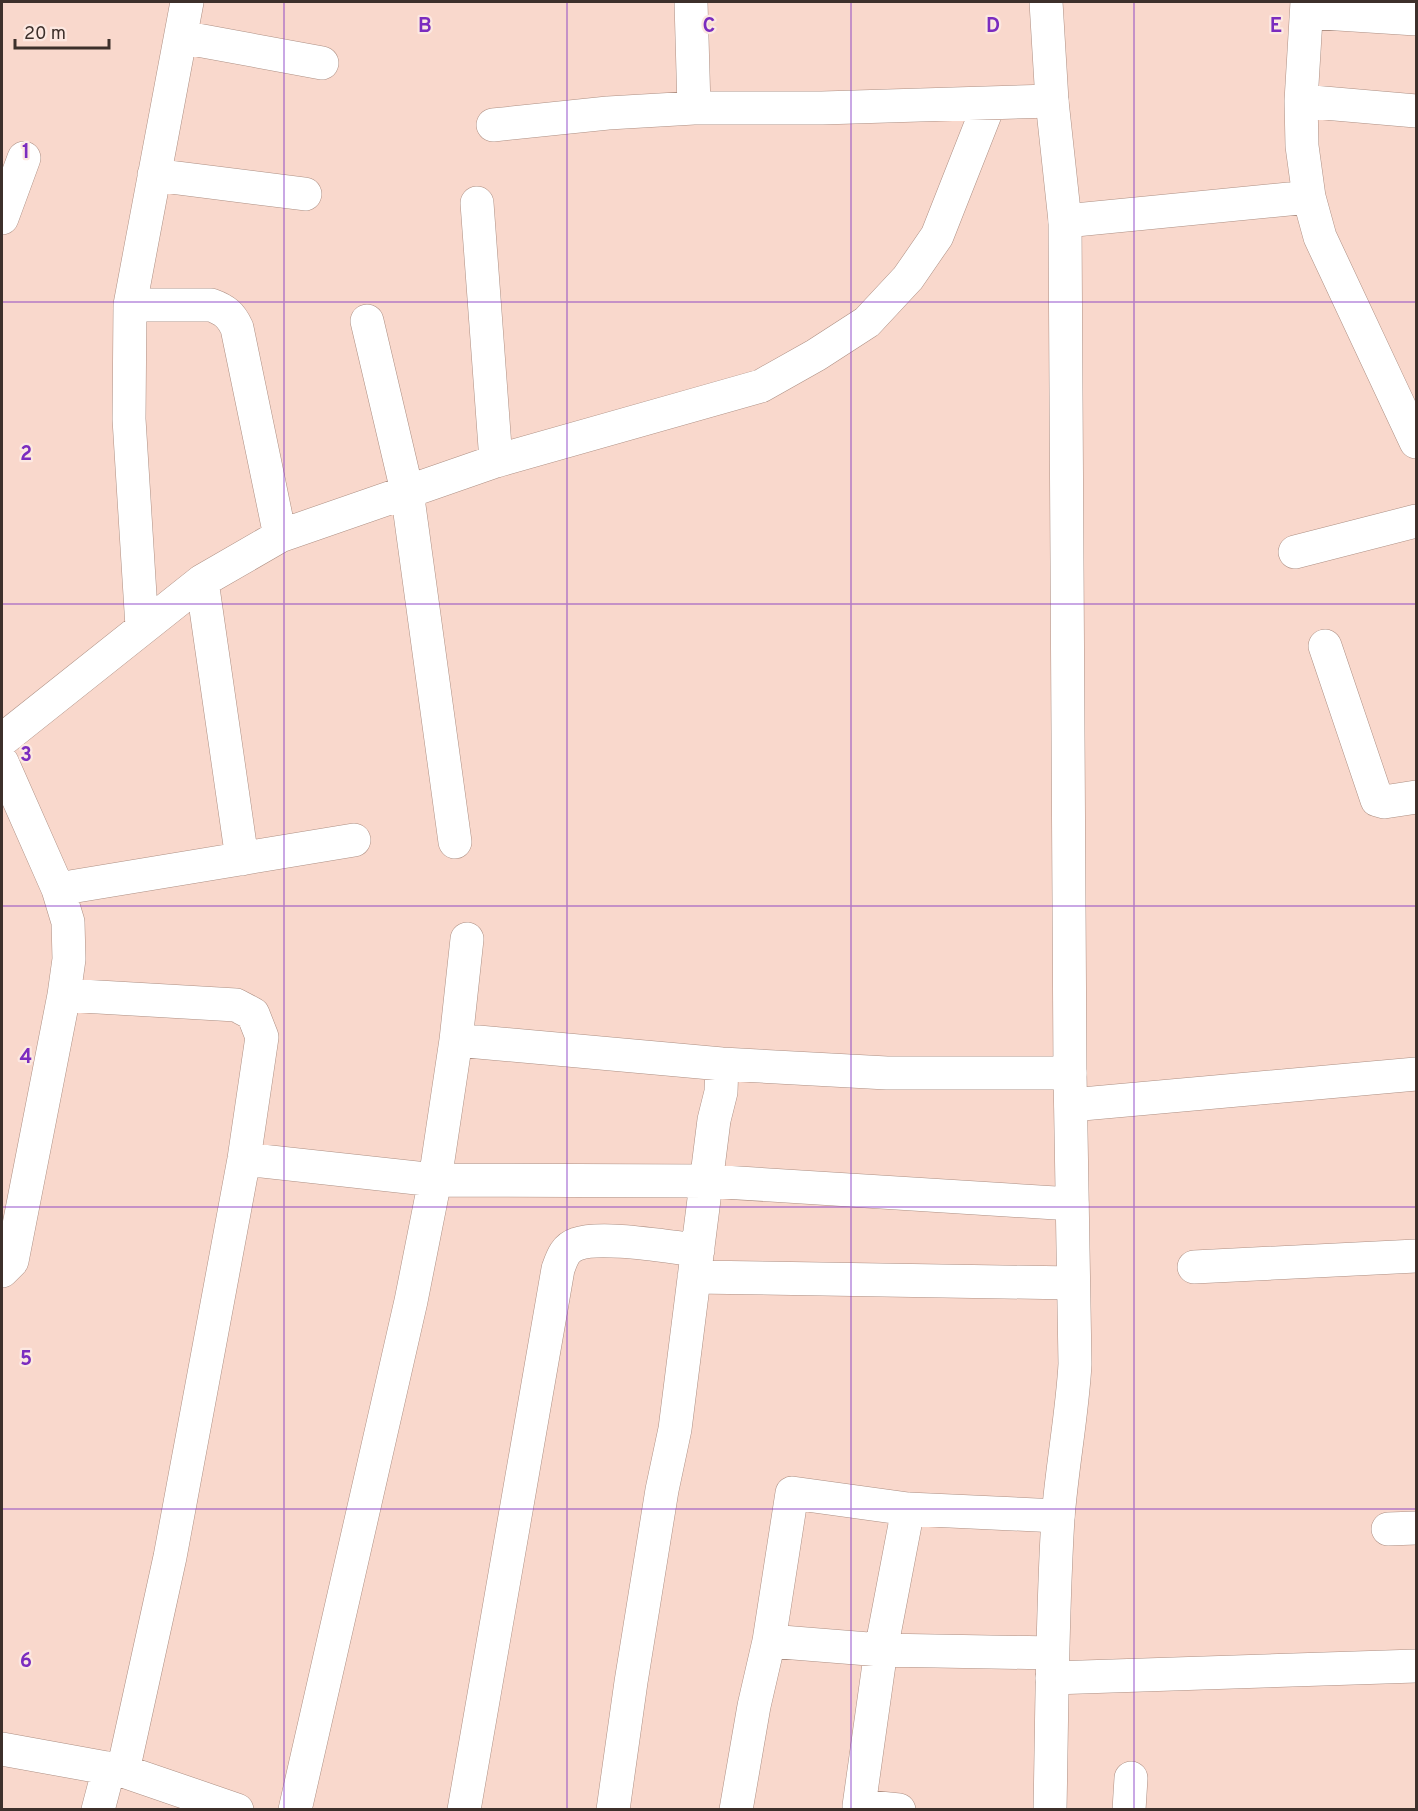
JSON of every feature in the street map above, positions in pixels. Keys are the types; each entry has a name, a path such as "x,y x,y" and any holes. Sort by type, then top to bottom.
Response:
{"street":[{"path":"142,627 129,419 130,305 187,2"},
{"path":"691,2 694,108"},
{"path":"1046,2 1052,101 1065,220 1070,1089 1075,1364 1073,1407 1058,1516 1052,1666 1050,1809"},
{"path":"1416,19 1307,7 1301,101 1302,146 1309,197 1320,237 1416,442"},
{"path":"181,37 322,63"},
{"path":"493,125 608,113 694,108 822,108 1052,101"},
{"path":"1301,101 1416,111"},
{"path":"2,740 202,581 280,536 496,461 760,386 816,355 867,322 908,278 937,236 989,104"},
{"path":"2,218 24,158"},
{"path":"154,175 304,194"},
{"path":"1065,220 1309,197"},
{"path":"477,203 496,461"},
{"path":"130,305 211,305 231,315 237,328 280,536"},
{"path":"368,321 407,491 455,842"},
{"path":"1295,552 1416,521"},
{"path":"202,581 242,859"},
{"path":"1325,646 1377,800 1384,802 1416,797"},
{"path":"2,762 58,889 68,921 69,959 12,1261 2,1271"},
{"path":"58,889 354,840"},
{"path":"295,1809 411,1301 435,1180 456,1040 467,939"},
{"path":"64,995 236,1005 253,1014 262,1037 244,1159 170,1557 116,1769 98,1809"},
{"path":"456,1040 722,1064 887,1073 1070,1089 1416,1074"},
{"path":"613,1809 662,1490 675,1429 714,1120 721,1092 722,1064"},
{"path":"244,1159 435,1180 707,1180 1072,1204"},
{"path":"464,1809 558,1269 563,1254 576,1244 598,1240 696,1263 1073,1283"},
{"path":"1194,1267 1416,1256"},
{"path":"736,1809 754,1706 769,1641 792,1493 908,1509 1058,1516"},
{"path":"899,1809 859,1808 881,1650 908,1509"},
{"path":"769,1641 1052,1666 1416,1666"},
{"path":"2,1749 116,1769 237,1809"}]}
